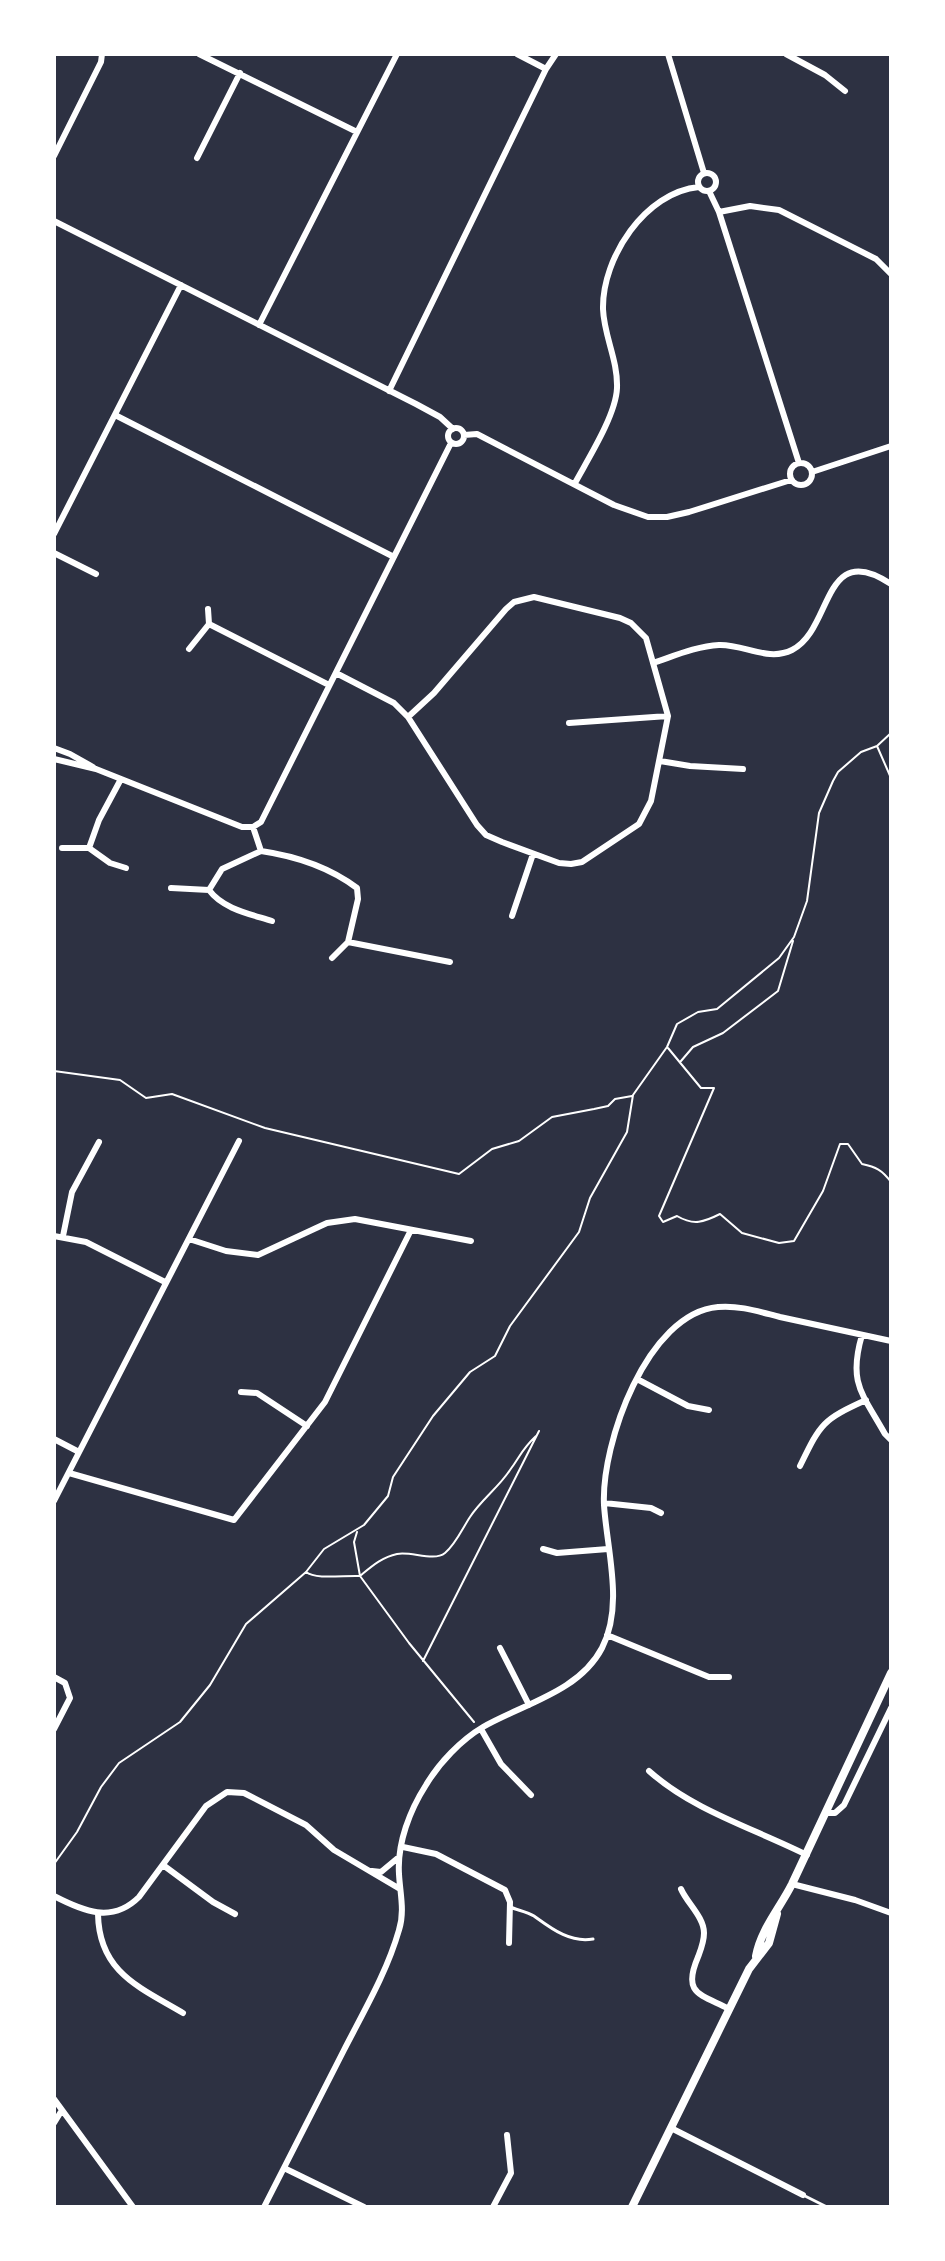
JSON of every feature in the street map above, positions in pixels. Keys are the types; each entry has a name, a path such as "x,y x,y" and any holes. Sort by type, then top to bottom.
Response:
{"main road":[{"path":"632,2207 758,1953 764,1931 775,1918 807,1855 891,1673"}],"street":[{"path":"54,156 101,62 102,54"},
{"path":"199,54 357,132"},
{"path":"259,325 397,54"},
{"path":"517,54 546,69"},
{"path":"389,391 556,54"},
{"path":"668,54 704,173"},
{"path":"786,54 825,75 845,91"},
{"path":"197,158 240,73"},
{"path":"699,187 698,179 704,173"},
{"path":"704,173 716,179 715,186 709,191"},
{"path":"575,483 611,412 617,390 615,361 605,333 603,306 616,254 651,210 672,196 699,187 709,191 719,212 799,463"},
{"path":"719,212 750,206 779,210 876,259 891,274"},
{"path":"54,221 440,417 464,435"},
{"path":"54,534 117,416 181,285"},
{"path":"117,416 394,557"},
{"path":"54,759 96,769 231,823 253,827 261,822 451,443 448,434 453,429"},
{"path":"464,435 477,434 630,511 648,517 667,517 791,480"},
{"path":"451,443 459,444 464,435"},
{"path":"812,472 891,446"},
{"path":"799,463 806,464 812,472 806,484 796,484 791,480 791,469 799,463"},
{"path":"54,553 96,574"},
{"path":"653,663 718,645 766,654 792,651 811,634 827,596 840,578 868,572 891,584"},
{"path":"336,673 394,703 408,717 486,835 559,863 582,862 639,824 651,801 668,716 646,638 631,623 534,597 514,602 506,609 434,693 408,717"},
{"path":"189,649 209,624 208,609"},
{"path":"209,624 329,685"},
{"path":"569,723 668,716"},
{"path":"54,748 82,759 96,769"},
{"path":"660,761 743,769"},
{"path":"89,848 99,820 121,779"},
{"path":"253,827 261,851"},
{"path":"62,848 89,848 110,863 126,868"},
{"path":"209,890 222,869 261,851 323,868 357,888 358,899 348,942 332,958"},
{"path":"512,916 533,854"},
{"path":"171,888 209,890"},
{"path":"209,890 215,899 226,905 272,921"},
{"path":"348,942 450,962"},
{"path":"54,1501 239,1141"},
{"path":"63,1236 72,1192 99,1142"},
{"path":"189,1239 226,1251 258,1255 327,1223 355,1219 471,1241"},
{"path":"69,1473 234,1520 325,1402 411,1230"},
{"path":"54,1236 86,1242 165,1282"},
{"path":"264,2207 382,1976 400,1929 403,1910 398,1869 412,1808 427,1781 448,1756 481,1729 566,1686 601,1651 607,1635 613,1592 604,1503 604,1476 609,1451 616,1424 637,1379 669,1333 703,1309 736,1307 891,1341"},
{"path":"862,1335 855,1367 858,1383 891,1440"},
{"path":"637,1379 688,1406 709,1410"},
{"path":"241,1392 257,1393 307,1426"},
{"path":"800,1466 828,1418 866,1400"},
{"path":"54,1439 79,1452"},
{"path":"604,1503 651,1508 661,1513"},
{"path":"543,1549 557,1553 608,1549"},
{"path":"607,1635 709,1677 729,1677"},
{"path":"500,1648 529,1705"},
{"path":"54,1677 65,1683 70,1698 54,1729"},
{"path":"826,1813 835,1813 844,1805 891,1708"},
{"path":"481,1729 501,1764 531,1795"},
{"path":"649,1771 669,1788 727,1820 807,1855"},
{"path":"54,1896 83,1911 98,1914 132,1904 211,1800 235,1791 306,1825 334,1850 400,1889"},
{"path":"365,1870 381,1872 392,1865 402,1850"},
{"path":"402,1850 436,1854 505,1890 510,1907 509,1943"},
{"path":"163,1865 213,1902 235,1914"},
{"path":"792,1884 891,1913"},
{"path":"681,1889 704,1931 703,1944 689,1976 691,1985 700,1994 729,2009"},
{"path":"98,1914 107,1956 118,1971 183,2013"},
{"path":"54,2099 133,2207"},
{"path":"54,2123 62,2110"},
{"path":"671,2128 803,2195"},
{"path":"493,2207 511,2173 507,2135"},
{"path":"284,2168 364,2207"}],"lane":[{"path":"510,1907 532,1915 542,1924 572,1938 580,1941 593,1939"},
{"path":"803,2195 827,2207"}],"path":[{"path":"680,1062 693,1047 723,1033 778,991 807,901 819,813 833,781 838,772 861,752 877,746 891,733"},
{"path":"886,739 891,738"},
{"path":"877,746 891,778"},
{"path":"481,1729 423,1661 360,1576 354,1542 358,1531 388,1496 393,1477 433,1416 470,1372 495,1356 510,1326 579,1232 590,1198 627,1132 633,1095 667,1047 677,1024 698,1012 717,1009 779,958 794,937"},
{"path":"667,1047 701,1088 714,1088 659,1216 663,1222 677,1216 688,1222 703,1222 720,1214 742,1233 779,1243 794,1241 823,1191 840,1144 848,1144 862,1164 875,1167 891,1182"},
{"path":"54,1071 120,1080 146,1098 172,1094 265,1128 459,1174 492,1149 519,1141 552,1117 608,1106 615,1099 633,1095"},
{"path":"423,1661 539,1431"},
{"path":"306,1572 319,1578 334,1574 360,1576 384,1558 394,1555 417,1553 437,1557 445,1553 469,1518 510,1471 520,1451 536,1436"},
{"path":"54,1864 119,1763 180,1722 210,1685 246,1624 306,1572 324,1549 358,1531"}]}
